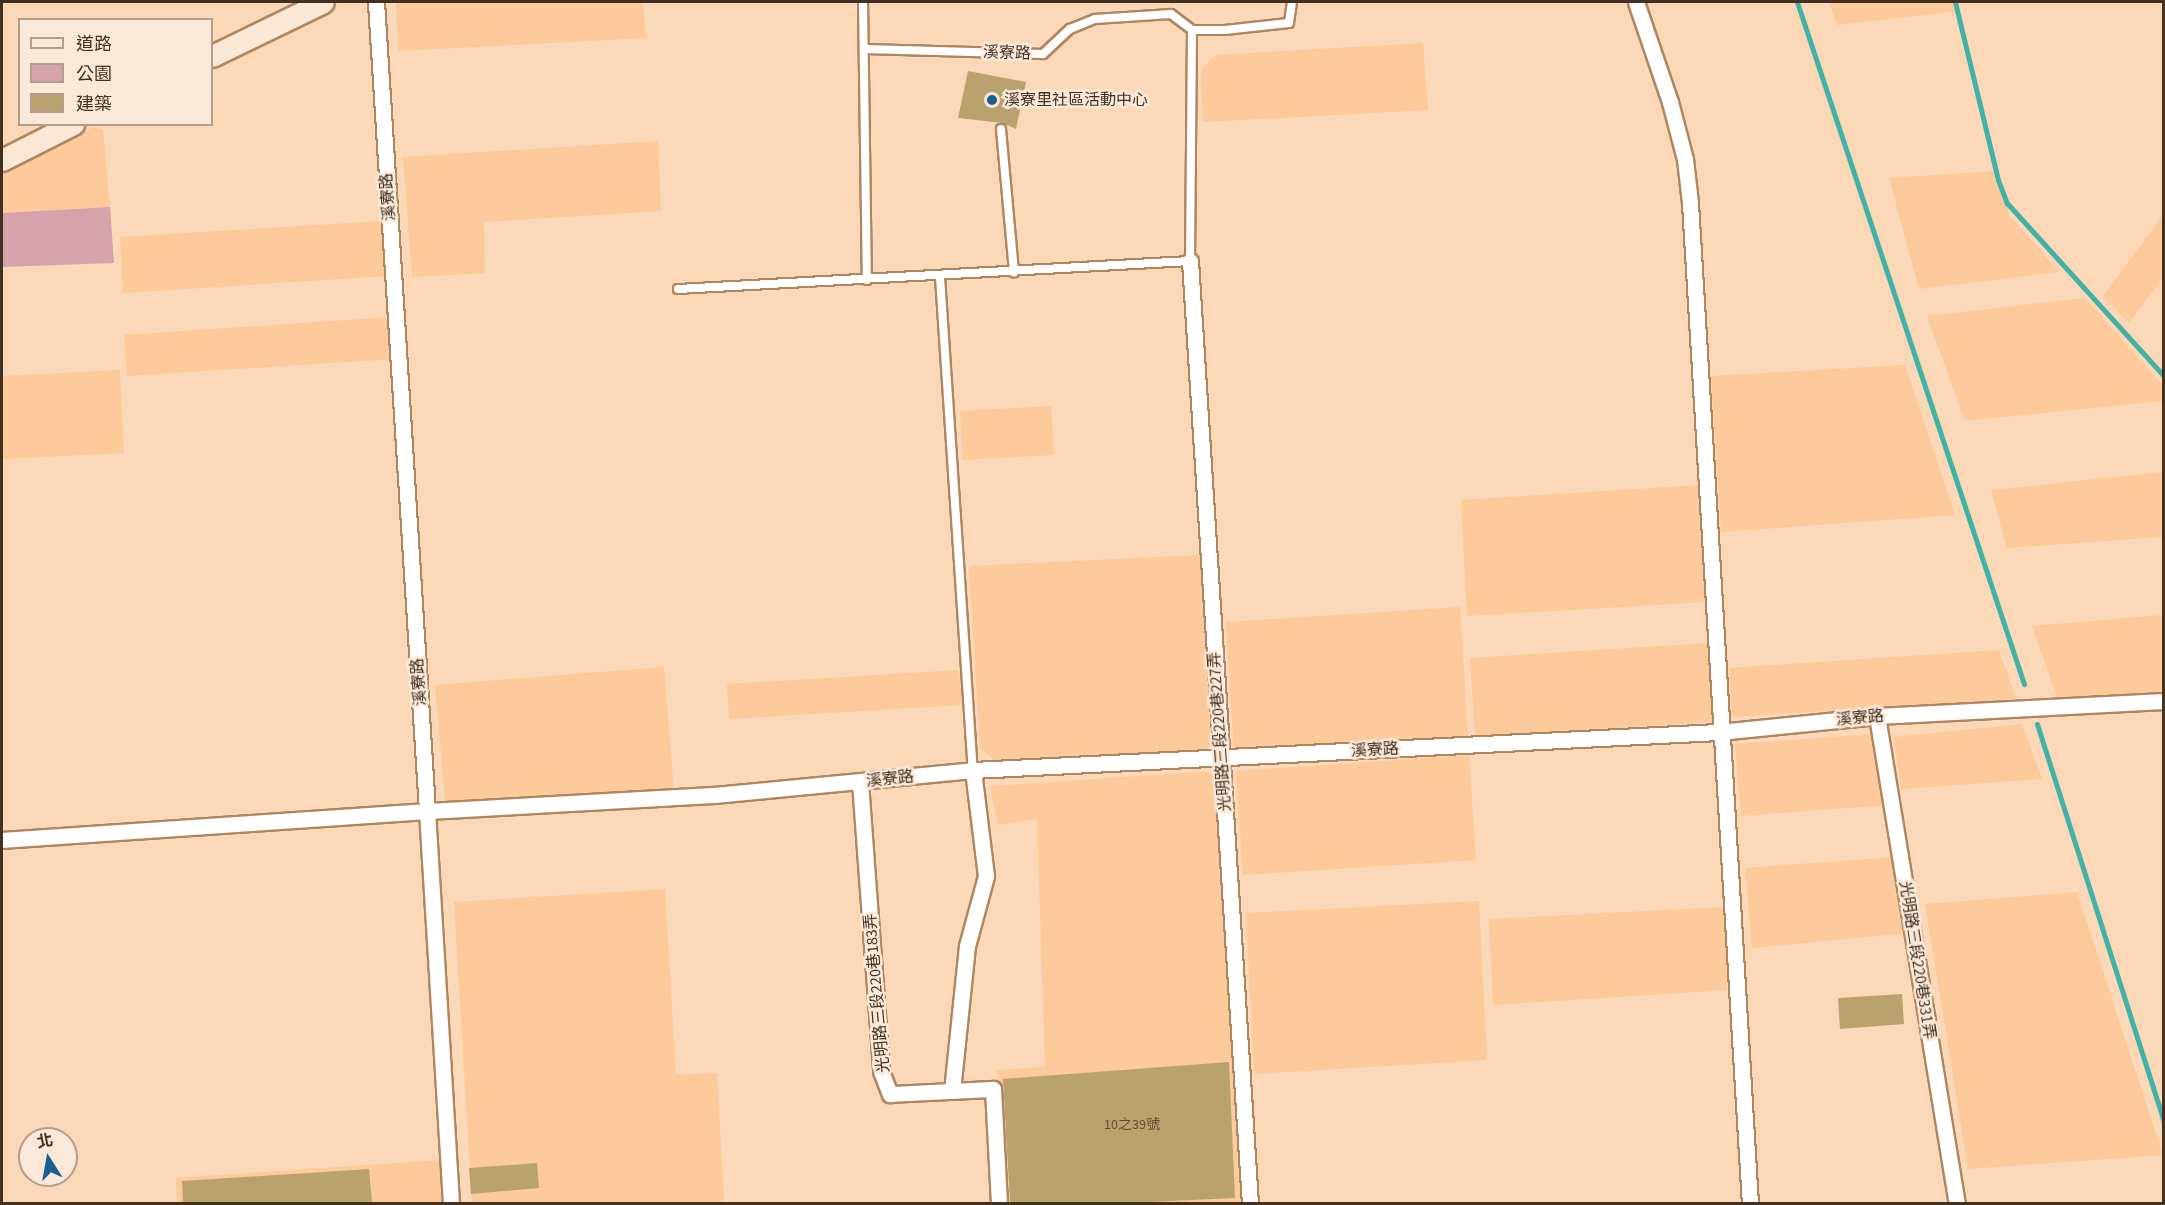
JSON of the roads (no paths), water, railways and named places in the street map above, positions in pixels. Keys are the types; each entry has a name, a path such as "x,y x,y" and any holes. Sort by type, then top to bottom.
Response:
{"street":[{"path":"213,56 323,2"},
{"name":"溪寮路","path":"376,2 427,811 860,782 973,770 1719,732 1877,716 2163,701"},
{"path":"1636,2 1670,102 1685,159 1690,203 1719,732 1750,1203"},
{"path":"2,160 69,126"},
{"name":"光明路三段220巷227弄","path":"1190,261 1250,1203"},
{"name":"光明路三段220巷331弄","path":"1877,716 1958,1203"},
{"path":"952,1091 967,946 986,876 973,770"},
{"name":"光明路三段220巷183弄","path":"860,782 881,1071 890,1094 993,1089 999,1203"},
{"path":"2,840 427,811 451,1203"}],"lane":[{"path":"862,2 865,49 867,280"},
{"path":"678,290 940,277 1190,261 1192,30 1289,22 1292,2"},
{"name":"溪寮路","path":"865,49 1042,54 1070,29 1095,20 1119,17 1171,14 1192,30"},
{"path":"1001,129 1014,272"},
{"path":"940,277 973,770"}],"waterway":[{"path":"1797,2 2024,684"},
{"path":"1955,2 1998,180 2007,203 2164,376"},
{"path":"2037,724 2164,1121"}],"place":[{"name":"溪寮里社區活動中心","path":"992,100"}]}
